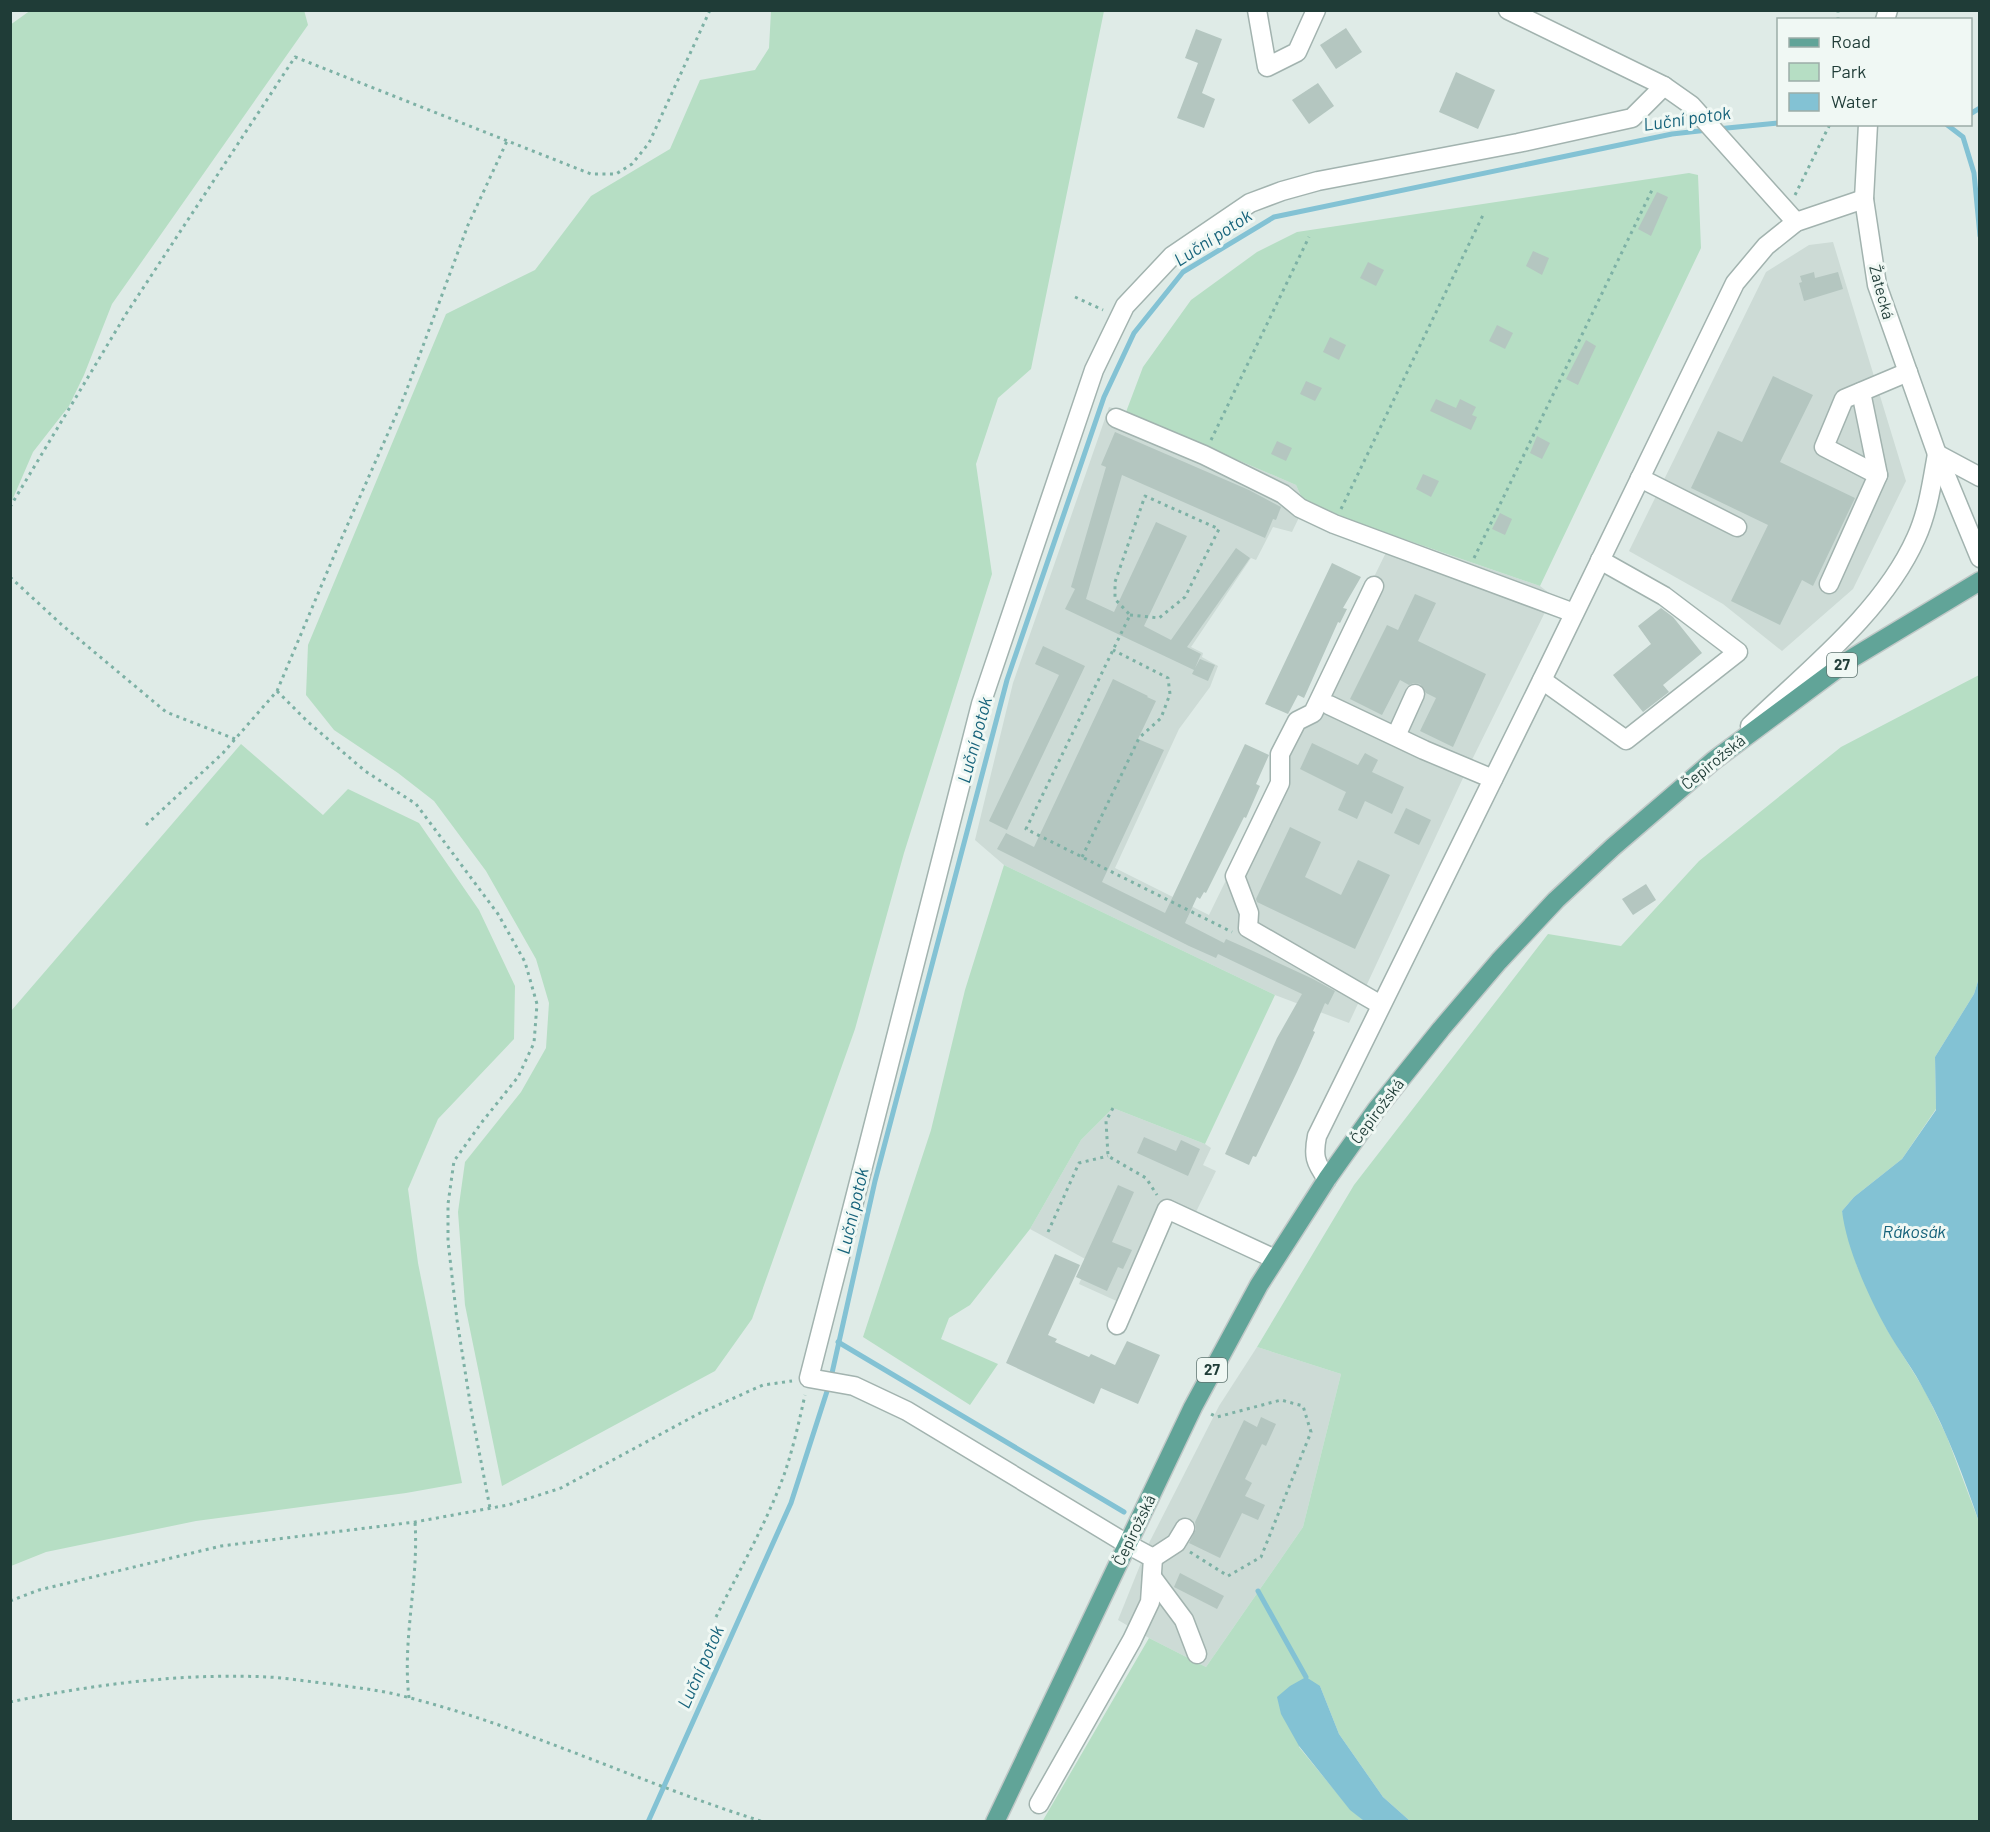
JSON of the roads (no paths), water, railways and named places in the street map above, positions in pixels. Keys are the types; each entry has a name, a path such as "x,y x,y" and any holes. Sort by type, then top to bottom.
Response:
{"main road":[{"name":"Čepirožská","path":"995,1821 1222,1350 1275,1259 1327,1179 1441,1029 1499,961 1556,900 1613,847 1713,761 1849,660 1980,581"}],"street":[{"path":"1257,10 1267,67 1297,52 1316,10"},
{"path":"1508,10 1664,86 1691,105 1790,216"},
{"path":"1154,1557 1127,1544 906,1411 854,1386 809,1378 981,704 1094,370 1125,306 1172,256 1250,203 1282,190 1318,181 1518,143 1632,118 1664,86"},
{"name":"Žatecká","path":"1868,127 1864,199 1877,285 1937,454 1980,558"},
{"path":"1327,1179 1314,1154 1317,1136 1735,283 1790,216 1864,199"},
{"path":"1878,475 1824,447 1844,399 1908,372"},
{"path":"1829,584 1878,475 1861,392"},
{"path":"1116,418 1204,455 1283,494 1300,508 1334,525 1574,613"},
{"path":"1713,761 1854,626 1902,567 1917,537 1929,500 1937,454 1980,477"},
{"path":"1640,478 1737,527"},
{"path":"1542,680 1626,740 1738,652 1664,596 1600,560"},
{"path":"1374,586 1313,713 1298,721 1280,754 1280,783 1235,876 1249,913 1248,928 1381,1005"},
{"path":"1396,736 1415,694"},
{"path":"1329,705 1493,779"},
{"path":"1117,1325 1167,1209 1275,1259"},
{"path":"1039,1804 1132,1640 1150,1602 1154,1557 1180,1536"},
{"path":"1152,1577 1184,1620 1197,1654"}],"water":[{"name":"Rákosák","path":"1979,978 1979,1522 1941,1424 1921,1384 1887,1330 1866,1287 1853,1257 1842,1211 1854,1197 1902,1159 1936,1110 1935,1057 1974,994"},
{"path":"1306,1677 1320,1686 1339,1734 1383,1797 1410,1821 1364,1821 1350,1810 1299,1746 1281,1714 1277,1697"}],"waterway":[{"name":"Luční potok","path":"1972,113 1980,108"},
{"name":"Luční potok","path":"1717,129 1777,123"},
{"path":"1949,126 1963,137 1974,173 1980,236"},
{"name":"Luční potok","path":"648,1822 791,1503 830,1382 875,1181 1007,680 1104,397 1134,333 1183,272 1274,217 1672,134 1708,130"},
{"path":"838,1342 1124,1512"},
{"path":"1258,1591 1306,1677"}]}
